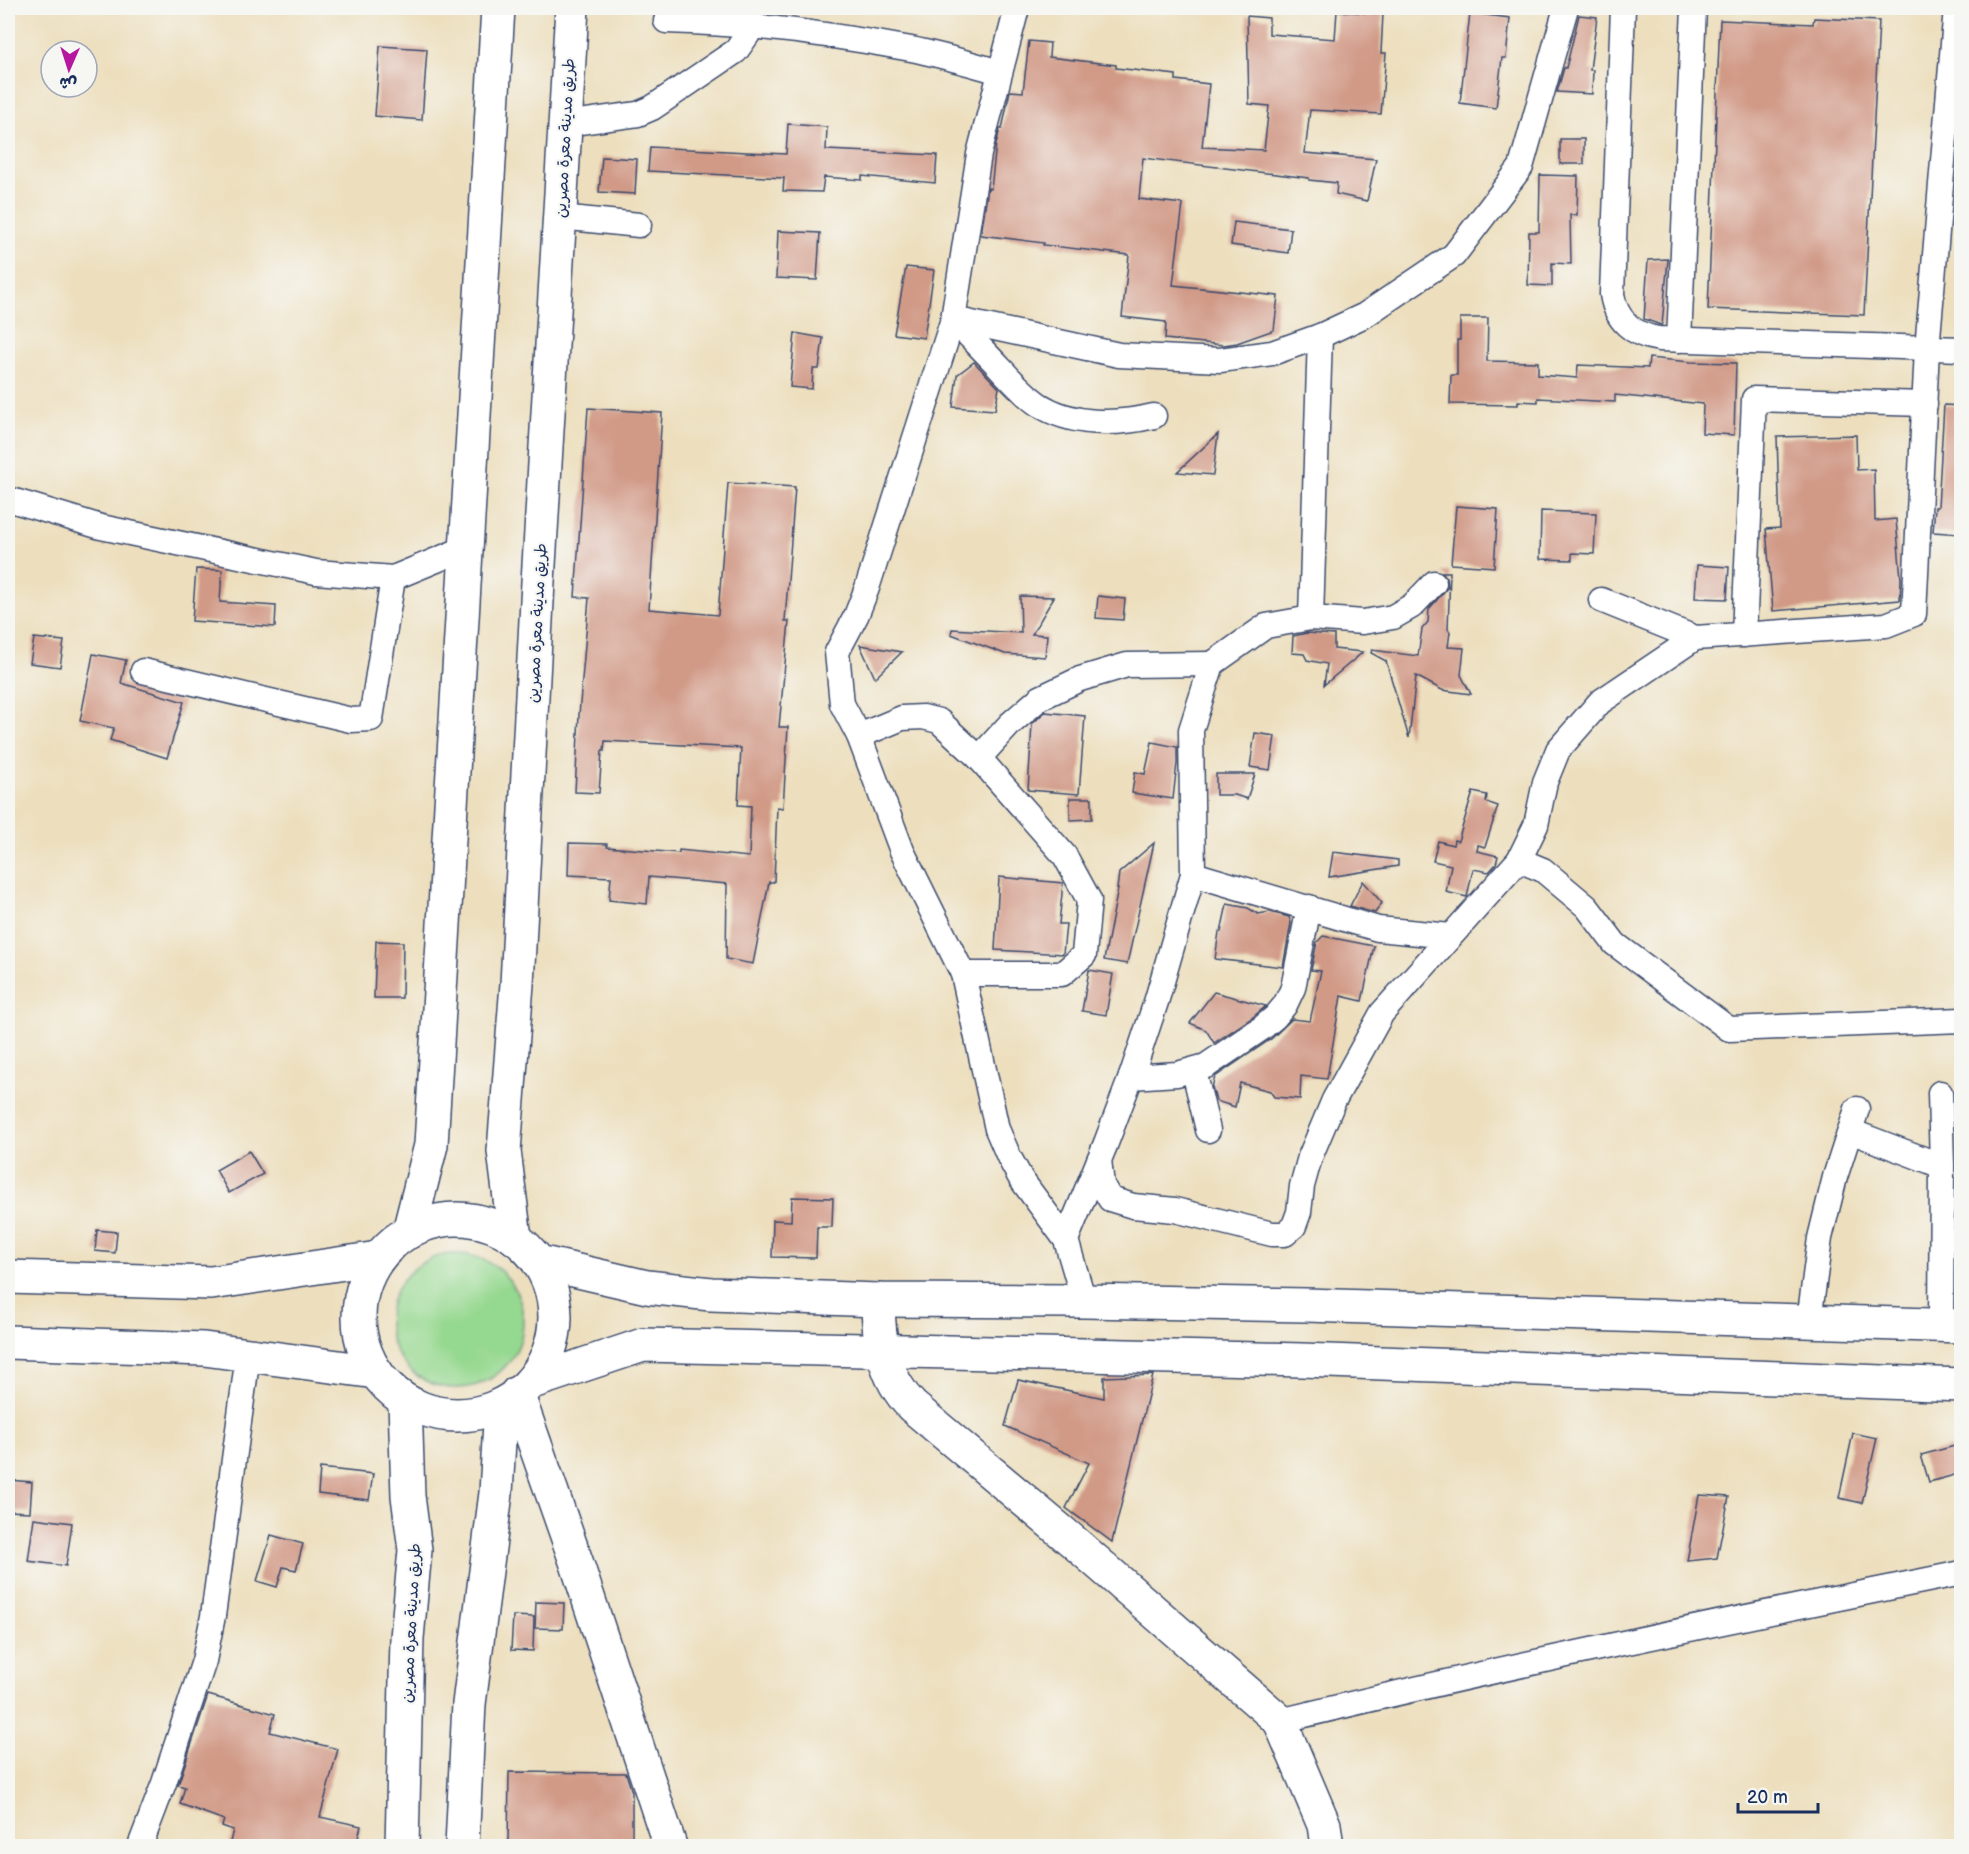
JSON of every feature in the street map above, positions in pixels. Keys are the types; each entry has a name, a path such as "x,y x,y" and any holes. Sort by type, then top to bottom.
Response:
{"main road":[{"path":"409,1232 431,1145 498,8"},
{"name":"طريق مدينة معرة مصرين","path":"515,1238 504,1151 518,972 572,8"},
{"path":"462,1846 469,1704 496,1493 517,1393 546,1359 555,1327 553,1293 539,1262 515,1238 490,1225 463,1219 435,1221 409,1232 392,1243 378,1258 364,1285 359,1315 363,1345 376,1372 389,1388 405,1401 430,1411 456,1415 483,1412 517,1393 643,1345 1325,1361 1962,1385"},
{"path":"8,1277 211,1283 378,1258"},
{"path":"539,1262 647,1287 711,1294 878,1300 1084,1300 1306,1305 1951,1326"},
{"path":"878,1300 882,1350 891,1378 900,1394 1280,1721 1324,1825 1328,1846"},
{"path":"8,1342 204,1349 376,1372"},
{"path":"517,1393 577,1564 670,1846"},
{"name":"طريق مدينة معرة مصرين","path":"402,1846 407,1638 415,1550 408,1496 405,1401"}],"street":[{"path":"1017,8 979,154 953,319 867,588 856,616 837,652 842,704 859,736 902,850 963,974 997,1129 1021,1179 1066,1240 1084,1300"},
{"path":"953,319 1119,355 1220,360 1272,353 1320,336 1365,315 1454,255 1521,167 1566,8"},
{"path":"1623,8 1612,294 1623,322 1633,331 1646,337 1679,340 1962,349"},
{"path":"1679,340 1694,8"},
{"path":"1600,600 1695,638 1886,625 1914,614 1927,349 1955,103 1956,8"},
{"path":"666,21 749,25 913,50 1000,72"},
{"path":"565,124 638,114 652,108 736,51 748,34 749,25"},
{"path":"560,217 639,225"},
{"path":"953,319 1023,393 1052,411 1095,422 1135,421 1154,416"},
{"path":"1311,618 1320,336"},
{"path":"1744,635 1754,399 1925,404"},
{"path":"8,498 101,527 316,572 393,578 468,547"},
{"path":"143,671 351,720 371,719 393,578"},
{"path":"979,758 1010,723 1040,698 1080,679 1127,665 1212,664 1266,626 1311,618 1363,622 1393,617 1412,606 1434,583"},
{"path":"1099,1160 1102,1185 1110,1198 1133,1206 1175,1210 1272,1234 1285,1234 1297,1220 1310,1157 1334,1100 1382,1013 1518,860 1536,825 1545,782 1558,750 1600,702 1695,638"},
{"path":"1066,1240 1131,1077 1157,999 1193,874 1191,730 1212,664"},
{"path":"859,736 902,718 923,717 939,721 979,758 1065,856 1089,900 1084,955 1062,974 963,974"},
{"path":"1518,860 1543,870 1587,907 1615,945 1729,1029 1962,1020"},
{"path":"1193,874 1378,929 1450,936"},
{"path":"1131,1077 1194,1071 1218,1059 1262,1028 1285,1005 1293,988 1309,907"},
{"path":"1194,1071 1208,1130"},
{"path":"1940,1093 1951,1326"},
{"path":"1809,1321 1820,1238 1835,1177 1857,1108"},
{"path":"1850,1131 1942,1166"},
{"path":"140,1846 164,1783 204,1661 213,1616 248,1355"},
{"path":"1280,1721 1415,1688 1655,1635 1962,1573"}],"green space":[{"path":"456,1254 481,1259 503,1274 518,1296 523,1321 518,1346 503,1368 481,1383 456,1388 431,1383 409,1368 394,1346 389,1321 394,1296 409,1274 431,1259"}],"building":[{"path":"1337,11 1383,14 1381,53 1386,53 1381,114 1310,110 1305,153 1376,159 1367,201 1336,194 1337,183 1143,158 1139,199 1183,204 1173,285 1278,296 1274,330 1237,343 1224,345 1165,339 1166,322 1122,317 1129,255 981,235 988,188 991,189 996,144 1000,129 1002,129 1010,91 1023,92 1029,41 1050,43 1049,57 1176,75 1176,80 1209,84 1202,147 1264,150 1269,106 1249,104 1247,16 1269,18 1269,34 1335,39"},
{"path":"1470,13 1510,18 1506,58 1502,58 1496,108 1460,103"},
{"path":"1579,15 1597,17 1590,70 1593,70 1592,94 1557,92 1564,68 1566,68"},
{"path":"1814,18 1879,21 1864,315 1708,309 1720,20 1813,24"},
{"path":"380,46 427,49 422,120 375,116"},
{"path":"788,124 827,127 826,150 937,155 935,183 862,176 862,180 824,177 822,192 783,191 784,178 648,171 650,147 786,154"},
{"path":"1560,139 1584,139 1584,164 1560,164"},
{"path":"602,157 637,159 635,194 599,192"},
{"path":"1540,175 1578,176 1577,215 1570,215 1571,264 1552,263 1552,286 1528,285 1529,232 1539,232"},
{"path":"1234,222 1291,229 1288,253 1231,245"},
{"path":"778,231 820,233 817,280 776,278"},
{"path":"1668,259 1661,325 1644,319 1648,260"},
{"path":"906,267 934,270 924,338 894,334"},
{"path":"1460,318 1488,318 1487,361 1538,362 1538,375 1577,378 1578,365 1648,368 1649,358 1736,363 1734,435 1702,433 1703,404 1615,395 1615,402 1538,398 1538,402 1518,401 1518,405 1450,404 1451,375 1457,375 1457,340 1460,340"},
{"path":"795,333 823,338 819,369 813,369 812,389 790,387"},
{"path":"974,362 999,388 995,410 953,407 957,375"},
{"path":"1944,405 1962,406 1962,534 1933,532 1935,507 1938,507"},
{"path":"588,408 662,413 649,609 718,615 728,483 795,487 785,621 789,621 779,727 788,727 783,808 777,807 774,882 769,882 753,964 726,959 727,884 649,877 647,904 609,900 611,877 568,875 569,843 607,844 607,847 679,853 679,850 749,857 751,806 738,805 741,748 605,741 604,751 602,751 599,793 575,792 589,598 575,597"},
{"path":"1218,434 1213,475 1177,472"},
{"path":"1856,435 1857,470 1874,469 1875,521 1896,519 1901,579 1900,600 1773,611 1766,529 1780,528 1777,437"},
{"path":"1456,506 1498,509 1494,567 1451,564"},
{"path":"1541,511 1596,513 1594,554 1572,553 1572,560 1540,559"},
{"path":"1697,565 1729,567 1727,599 1695,598"},
{"path":"196,569 222,570 220,602 276,606 275,627 192,621"},
{"path":"1442,572 1450,572 1448,647 1464,648 1461,675 1471,694 1442,690 1416,676 1409,738 1386,661 1371,653 1372,650 1418,656 1422,629 1428,622 1429,609 1448,587 1447,578"},
{"path":"1020,596 1054,597 1032,634 1047,635 1045,657 1005,654 951,634 952,629 1021,633"},
{"path":"1098,596 1125,599 1123,620 1096,618"},
{"path":"1307,633 1334,635 1334,649 1363,652 1324,685 1327,664 1307,660 1304,654 1292,653 1293,636"},
{"path":"34,638 64,641 60,667 30,663"},
{"path":"860,645 902,652 875,678"},
{"path":"93,654 126,660 121,683 184,702 167,758 110,740 114,728 80,721"},
{"path":"1045,712 1085,716 1079,794 1028,790 1032,724"},
{"path":"1255,733 1275,736 1270,770 1250,767"},
{"path":"1152,742 1177,747 1173,799 1132,793 1135,772 1145,774"},
{"path":"1216,774 1255,774 1247,799 1235,795 1216,795"},
{"path":"1473,792 1487,795 1486,802 1498,806 1485,847 1478,845 1477,851 1498,856 1496,864 1489,872 1473,869 1467,897 1446,892 1451,865 1433,861 1438,841 1453,845 1454,840 1458,841"},
{"path":"1070,798 1092,798 1092,819 1070,820"},
{"path":"1154,843 1127,964 1104,960 1119,873"},
{"path":"1333,852 1398,860 1398,866 1329,877"},
{"path":"999,877 1063,883 1059,924 1066,924 1063,954 995,950"},
{"path":"1363,881 1382,903 1375,913 1350,906"},
{"path":"1227,904 1248,908 1258,914 1270,912 1289,917 1291,923 1283,967 1215,959 1219,932 1221,932"},
{"path":"1323,936 1374,946 1362,1001 1341,996 1327,1079 1301,1076 1300,1099 1274,1097 1270,1091 1240,1083 1235,1107 1216,1101 1212,1087 1215,1077 1271,1039 1292,1019 1310,1021 1321,971 1311,970 1317,942"},
{"path":"376,941 403,942 402,998 374,998"},
{"path":"1089,970 1113,974 1106,1015 1082,1011"},
{"path":"1214,992 1266,1006 1214,1043 1206,1030 1190,1023"},
{"path":"249,1151 263,1174 229,1193 216,1170"},
{"path":"792,1197 833,1198 832,1227 817,1227 816,1258 772,1257 773,1220 791,1221"},
{"path":"97,1230 117,1232 115,1253 95,1251"},
{"path":"1153,1375 1112,1542 1066,1508 1089,1463 1005,1426 1018,1380 1104,1398 1104,1377"},
{"path":"1853,1433 1877,1438 1862,1503 1839,1498"},
{"path":"1962,1444 1962,1473 1929,1482 1921,1455"},
{"path":"320,1468 373,1474 369,1500 318,1494"},
{"path":"8,1480 32,1482 30,1512 8,1511"},
{"path":"1699,1495 1729,1497 1717,1558 1687,1561"},
{"path":"34,1518 72,1523 66,1566 28,1561"},
{"path":"271,1535 303,1544 296,1570 283,1567 277,1587 257,1581"},
{"path":"536,1602 564,1603 563,1629 535,1628"},
{"path":"513,1616 534,1617 533,1651 511,1650"},
{"path":"208,1695 275,1714 270,1732 338,1749 320,1817 361,1826 356,1846 229,1846 233,1830 222,1826 224,1820 180,1804 185,1787 178,1785"},
{"path":"509,1772 626,1773 632,1792 632,1846 508,1846"}]}
